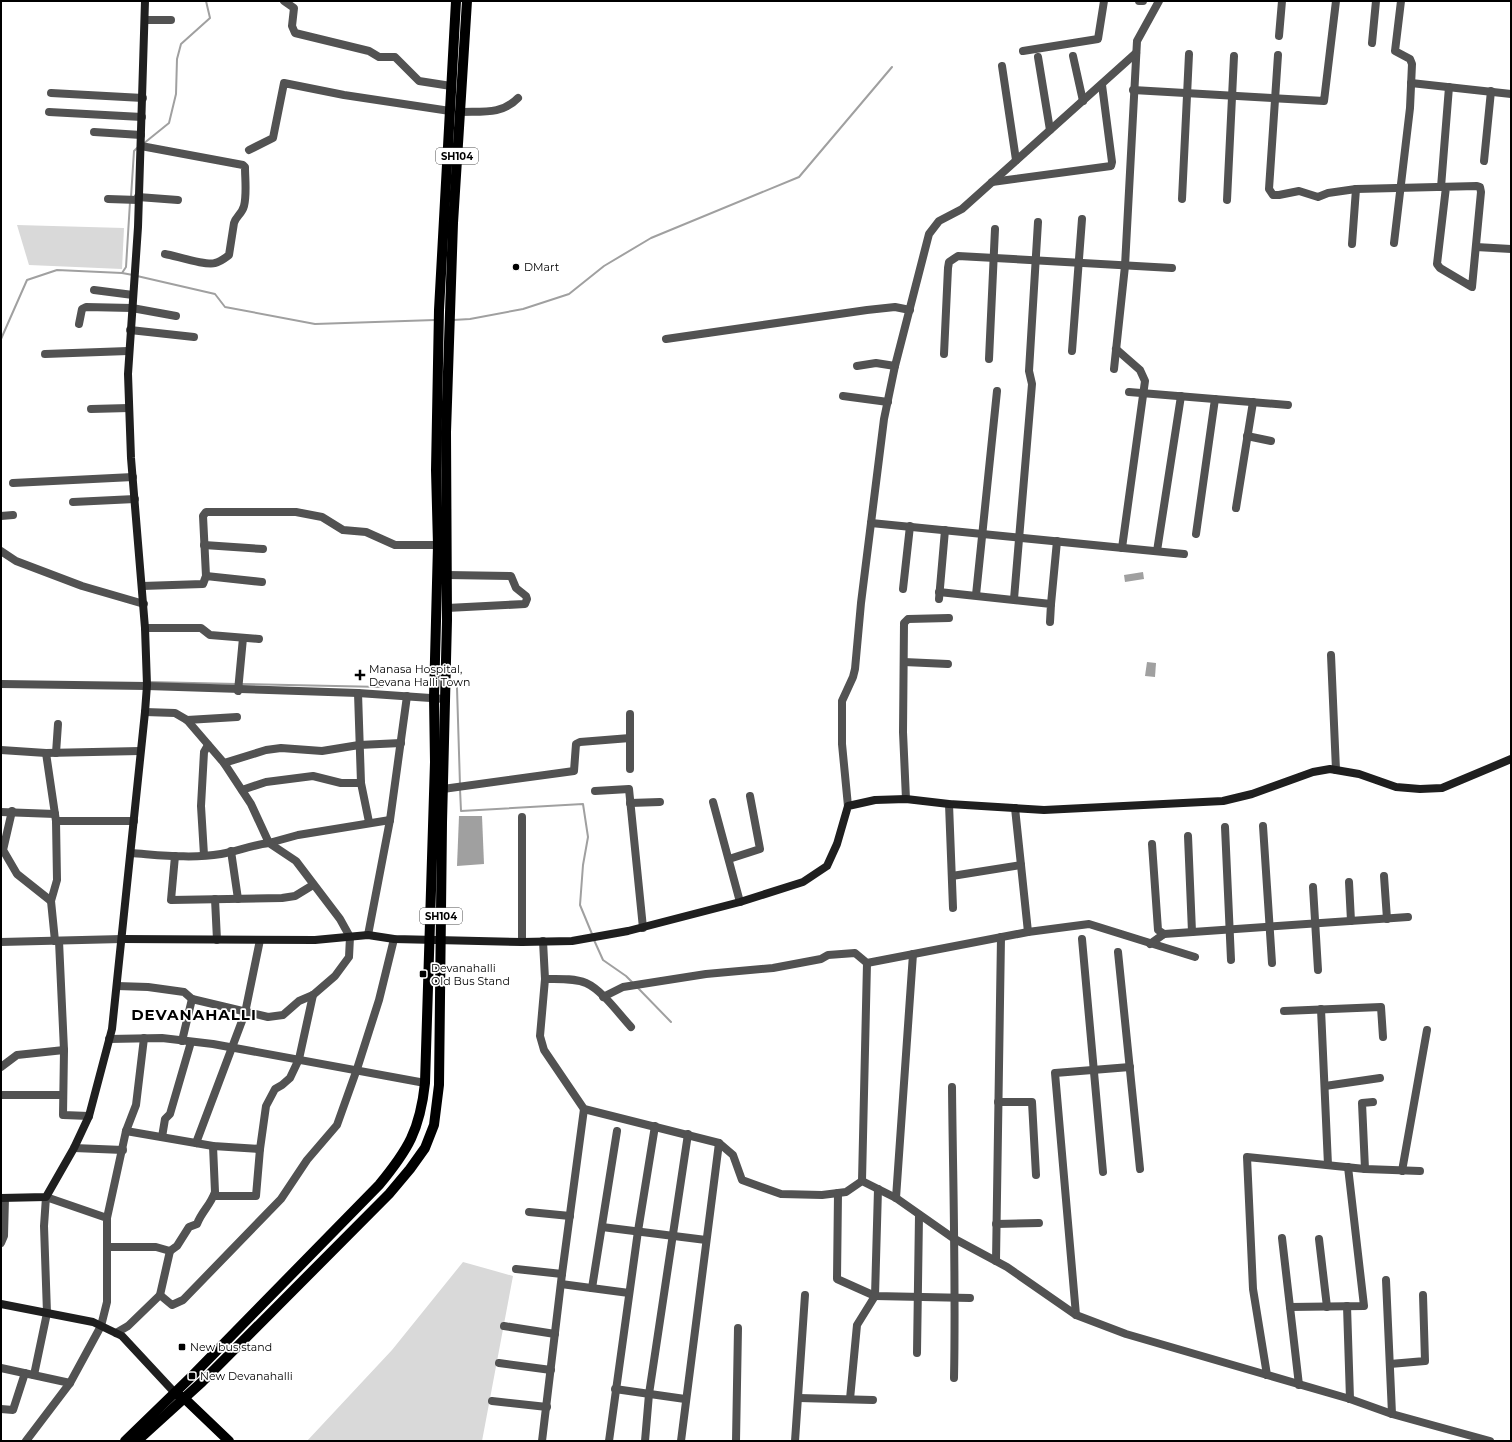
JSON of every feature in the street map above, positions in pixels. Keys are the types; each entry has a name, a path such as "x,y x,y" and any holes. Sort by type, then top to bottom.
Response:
{"main road":[{"name":"SH104","path":"175,1393 346,1220 396,1164 412,1137 422,1106 430,940 435,762 434,697 438,545 436,470 444,334 450,310 455,111 452,86 456,1"},
{"name":"SH104","path":"184,1398 361,1223 410,1169 425,1148 434,1125 438,1098 447,608 444,334 439,310 455,111 467,1"},
{"path":"125,1441 175,1393 184,1398 229,1441"},
{"path":"137,1441 184,1398"}],"street":[{"path":"34,1375 47,1313 44,1226 46,1197 74,1148 89,1116 109,1039 117,986 140,752 146,712 147,684 144,604 133,477 129,408 128,351 133,295 141,141 145,1"},
{"path":"284,1 294,8 292,26 295,33 369,52 379,57 395,57 419,81 452,86"},
{"path":"1023,51 1098,39 1104,1"},
{"path":"1114,369 1125,266 1133,90 1137,41 1158,1"},
{"path":"1279,36 1282,1"},
{"path":"1133,90 1232,94 1321,101 1326,99 1336,1"},
{"path":"1372,44 1376,1"},
{"path":"1394,243 1412,61 1397,53 1395,49 1401,1"},
{"path":"145,20 172,20"},
{"path":"1,942 122,939 315,940 368,935 394,939 441,941 522,942 583,939 643,928 740,902 804,882 827,866 837,844 848,806 842,744 842,701 855,669 888,402 895,366 929,234 939,221 962,208 1102,85 1136,53"},
{"path":"1182,199 1189,54"},
{"path":"1278,55 1270,192 1279,195 1299,191 1318,197 1356,189 1400,189 1443,187 1477,186 1481,189 1472,287 1440,268 1437,264 1443,187 1449,87"},
{"path":"1073,56 1083,101"},
{"path":"1227,200 1234,56"},
{"path":"1038,57 1050,130"},
{"path":"1002,66 1016,160"},
{"path":"249,150 273,138 284,83 344,96 455,111 502,109 510,106 518,98"},
{"path":"1411,83 1511,94"},
{"path":"992,182 1111,166 1112,162 1102,85"},
{"path":"1484,161 1491,92"},
{"path":"50,93 143,98"},
{"path":"49,112 142,117"},
{"path":"94,132 141,141 243,165 245,167 244,206 241,213 235,218 229,255 214,264 206,264 182,256 165,254"},
{"path":"1352,244 1356,189"},
{"path":"108,199 138,198 178,200"},
{"path":"1072,351 1082,219"},
{"path":"1014,599 1021,538 1032,384 1029,371 1038,222"},
{"path":"989,359 995,228"},
{"path":"1476,246 1511,249"},
{"path":"944,354 949,262 958,256 1172,268"},
{"path":"94,290 133,295"},
{"path":"79,324 80,312 86,307 132,308 176,316"},
{"path":"666,340 867,310 895,307 910,310"},
{"path":"130,330 194,337"},
{"path":"1116,349 1143,374 1145,381 1122,548"},
{"path":"45,354 128,351"},
{"path":"857,366 876,363 895,366"},
{"path":"976,595 997,391"},
{"path":"1129,392 1288,405"},
{"path":"842,396 888,402"},
{"path":"1157,551 1182,396"},
{"path":"1196,534 1216,399"},
{"path":"1236,508 1253,402"},
{"path":"92,409 129,408"},
{"path":"1247,436 1271,441"},
{"path":"14,483 133,477"},
{"path":"73,502 135,499"},
{"path":"142,586 203,584 206,576 203,516 206,512 296,512 322,517 343,530 366,532 395,545 438,545"},
{"path":"1,516 13,515"},
{"path":"872,522 1184,554"},
{"path":"903,590 910,526"},
{"path":"945,530 939,595 976,595 1051,604"},
{"path":"1050,622 1057,541"},
{"path":"204,545 263,549"},
{"path":"1,551 16,561 82,586 144,604"},
{"path":"446,575 511,576 516,588 526,596 527,599 525,604 447,608"},
{"path":"206,576 262,582"},
{"path":"906,799 903,732 905,620 949,618"},
{"path":"145,628 201,628 210,635 259,639"},
{"path":"238,691 243,638"},
{"path":"1331,655 1336,770"},
{"path":"904,662 948,664"},
{"path":"1,684 147,684 238,691 358,693 446,699"},
{"path":"358,693 358,745 361,783 369,822"},
{"path":"368,935 390,820 407,696"},
{"path":"117,986 148,987 184,992 192,999 245,1013 268,1017 283,1015 299,1002 313,995 335,976 349,957 350,937 340,919 296,861 270,843 251,804 224,763 187,720 175,713 146,712"},
{"path":"630,714 630,769"},
{"path":"187,720 238,717"},
{"path":"56,753 58,724"},
{"path":"443,789 574,771 576,744 580,742 630,738"},
{"path":"224,763 266,750 322,751 358,745 401,743"},
{"path":"204,855 201,806 204,752 208,745"},
{"path":"1,750 46,753 140,752"},
{"path":"46,753 55,818 57,880 51,901 57,941 64,1050 63,1115 89,1116"},
{"path":"848,806 875,800 906,799 949,804 1044,810 1223,801 1252,794 1313,772 1330,769 1359,774 1396,787 1420,789 1442,788 1511,759"},
{"path":"242,790 266,782 313,776 341,783 361,783"},
{"path":"595,791 629,789 643,928"},
{"path":"729,859 760,849 750,796"},
{"path":"630,803 660,802"},
{"path":"713,802 740,902"},
{"path":"949,804 953,908"},
{"path":"1015,808 1028,932"},
{"path":"1,812 12,811 55,818 134,821"},
{"path":"12,811 2,849 16,874 51,901"},
{"path":"522,817 522,942"},
{"path":"131,853 175,856 204,855 231,851 252,845 270,843 298,835 369,822 390,820"},
{"path":"1263,826 1272,963"},
{"path":"1225,827 1231,960"},
{"path":"1188,836 1192,932"},
{"path":"1152,844 1158,930 1164,934"},
{"path":"231,851 238,899"},
{"path":"175,856 171,900 295,896 313,884"},
{"path":"952,876 1021,865"},
{"path":"1384,876 1387,919"},
{"path":"1349,882 1351,921"},
{"path":"1313,887 1318,970"},
{"path":"214,899 217,940"},
{"path":"1150,944 1164,934 1408,918"},
{"path":"867,963 1028,932 1089,924 1194,957"},
{"path":"996,1261 1001,937"},
{"path":"160,1295 172,1305 183,1300 281,1199 307,1160 337,1125 379,1000 394,939"},
{"path":"1082,939 1103,1172"},
{"path":"196,1143 245,1013 260,940"},
{"path":"542,1441 584,1109 544,1050 540,1036 545,979 543,941"},
{"path":"1118,952 1140,1169"},
{"path":"603,997 624,987 706,974 773,968 821,959 828,955 855,953 867,963"},
{"path":"896,1198 913,954"},
{"path":"862,1181 867,963"},
{"path":"545,979 572,980 585,983 595,989 631,1027"},
{"path":"214,1196 256,1196 260,1149 266,1106 275,1089 290,1078 299,1059 313,995"},
{"path":"182,1041 192,999"},
{"path":"1284,1011 1381,1007 1383,1037"},
{"path":"1321,1009 1328,1165"},
{"path":"1402,1170 1427,1030"},
{"path":"109,1039 144,1038 192,1042 357,1069 424,1083"},
{"path":"26,1441 70,1383 101,1326 107,1302 107,1218 126,1131 136,1105 144,1038"},
{"path":"162,1137 165,1119 170,1114 192,1042"},
{"path":"1,1067 17,1055 64,1050"},
{"path":"1076,1315 1056,1073 1130,1066"},
{"path":"1325,1086 1380,1078"},
{"path":"952,1087 955,1298 954,1378"},
{"path":"1,1095 63,1095"},
{"path":"998,1102 1032,1102 1036,1174"},
{"path":"1365,1169 1362,1103 1373,1102"},
{"path":"584,1109 719,1143 733,1154 742,1180 781,1194 822,1195 846,1192 862,1181"},
{"path":"609,1441 638,1231 655,1126"},
{"path":"126,1131 213,1146 260,1149"},
{"path":"592,1288 617,1131"},
{"path":"645,1441 649,1394 688,1134"},
{"path":"681,1441 685,1399 719,1143"},
{"path":"107,1247 156,1247 170,1250 177,1246 189,1227 197,1224 202,1213 209,1207 214,1196 213,1146"},
{"path":"74,1148 123,1150"},
{"path":"1267,1375 1253,1289 1247,1157 1365,1169 1420,1171"},
{"path":"1290,1307 1364,1306 1348,1167"},
{"path":"862,1181 896,1198 953,1238 996,1261 1076,1315 1126,1334 1350,1399 1392,1414 1490,1441"},
{"path":"850,1399 857,1326 875,1296 878,1189"},
{"path":"838,1193 837,1279 875,1296 970,1298"},
{"path":"1,1243 4,1236 3,1198 46,1197 107,1218"},
{"path":"529,1212 570,1216"},
{"path":"917,1353 919,1215"},
{"path":"996,1224 1039,1223"},
{"path":"602,1227 706,1240"},
{"path":"1282,1238 1299,1385"},
{"path":"1319,1239 1327,1306"},
{"path":"116,1333 128,1326 160,1295 170,1250"},
{"path":"516,1269 562,1274"},
{"path":"1386,1280 1392,1414"},
{"path":"561,1284 629,1293"},
{"path":"795,1441 805,1295"},
{"path":"1390,1364 1425,1361 1423,1295"},
{"path":"1,1304 93,1322 122,1336 175,1393"},
{"path":"1347,1306 1350,1399"},
{"path":"504,1326 555,1334"},
{"path":"736,1441 738,1328"},
{"path":"498,1363 551,1370"},
{"path":"1,1368 70,1383"},
{"path":"1,1409 13,1410 25,1373"},
{"path":"615,1389 685,1399"},
{"path":"799,1398 873,1400"},
{"path":"492,1400 546,1407"}],"shaded area":[{"path":"17,225 124,228 122,269 29,265"},
{"path":"1143,572 1144,579 1125,582 1124,575"},
{"path":"1147,662 1156,663 1155,677 1145,676"},
{"path":"459,816 482,816 484,864 457,866"},
{"path":"463,1262 513,1276 482,1441 307,1441 392,1350"}],"waterway":[{"path":"143,144 169,123 176,94 177,59 181,44 210,18 206,1"},
{"path":"453,320 470,319 523,309 569,294 604,266 651,238 799,177 892,67"},
{"path":"131,197 134,151 137,148"},
{"path":"1,339 27,280 57,270 122,273 126,267 130,202"},
{"path":"122,273 133,275"},
{"path":"137,276 215,294 225,307 315,324 435,320"},
{"path":"149,682 237,684"},
{"path":"241,684 382,687"},
{"path":"457,688 460,785"},
{"path":"460,789 461,811 583,804 588,837 583,865 580,905 592,934"},
{"path":"594,940 603,960 626,976 633,983"},
{"path":"637,987 671,1022"}],"place":[{"name":"DMart","path":"516,267"},
{"name":"Manasa Hospital, Devana Halli Town","path":"360,675"},
{"name":"Devanahalli Old Bus Stand","path":"423,974"},
{"name":"New bus stand","path":"182,1347"},
{"name":"New Devanahalli","path":"192,1376"}],"district":[{"name":"DEVANAHALLI","path":"194,1015"}]}
